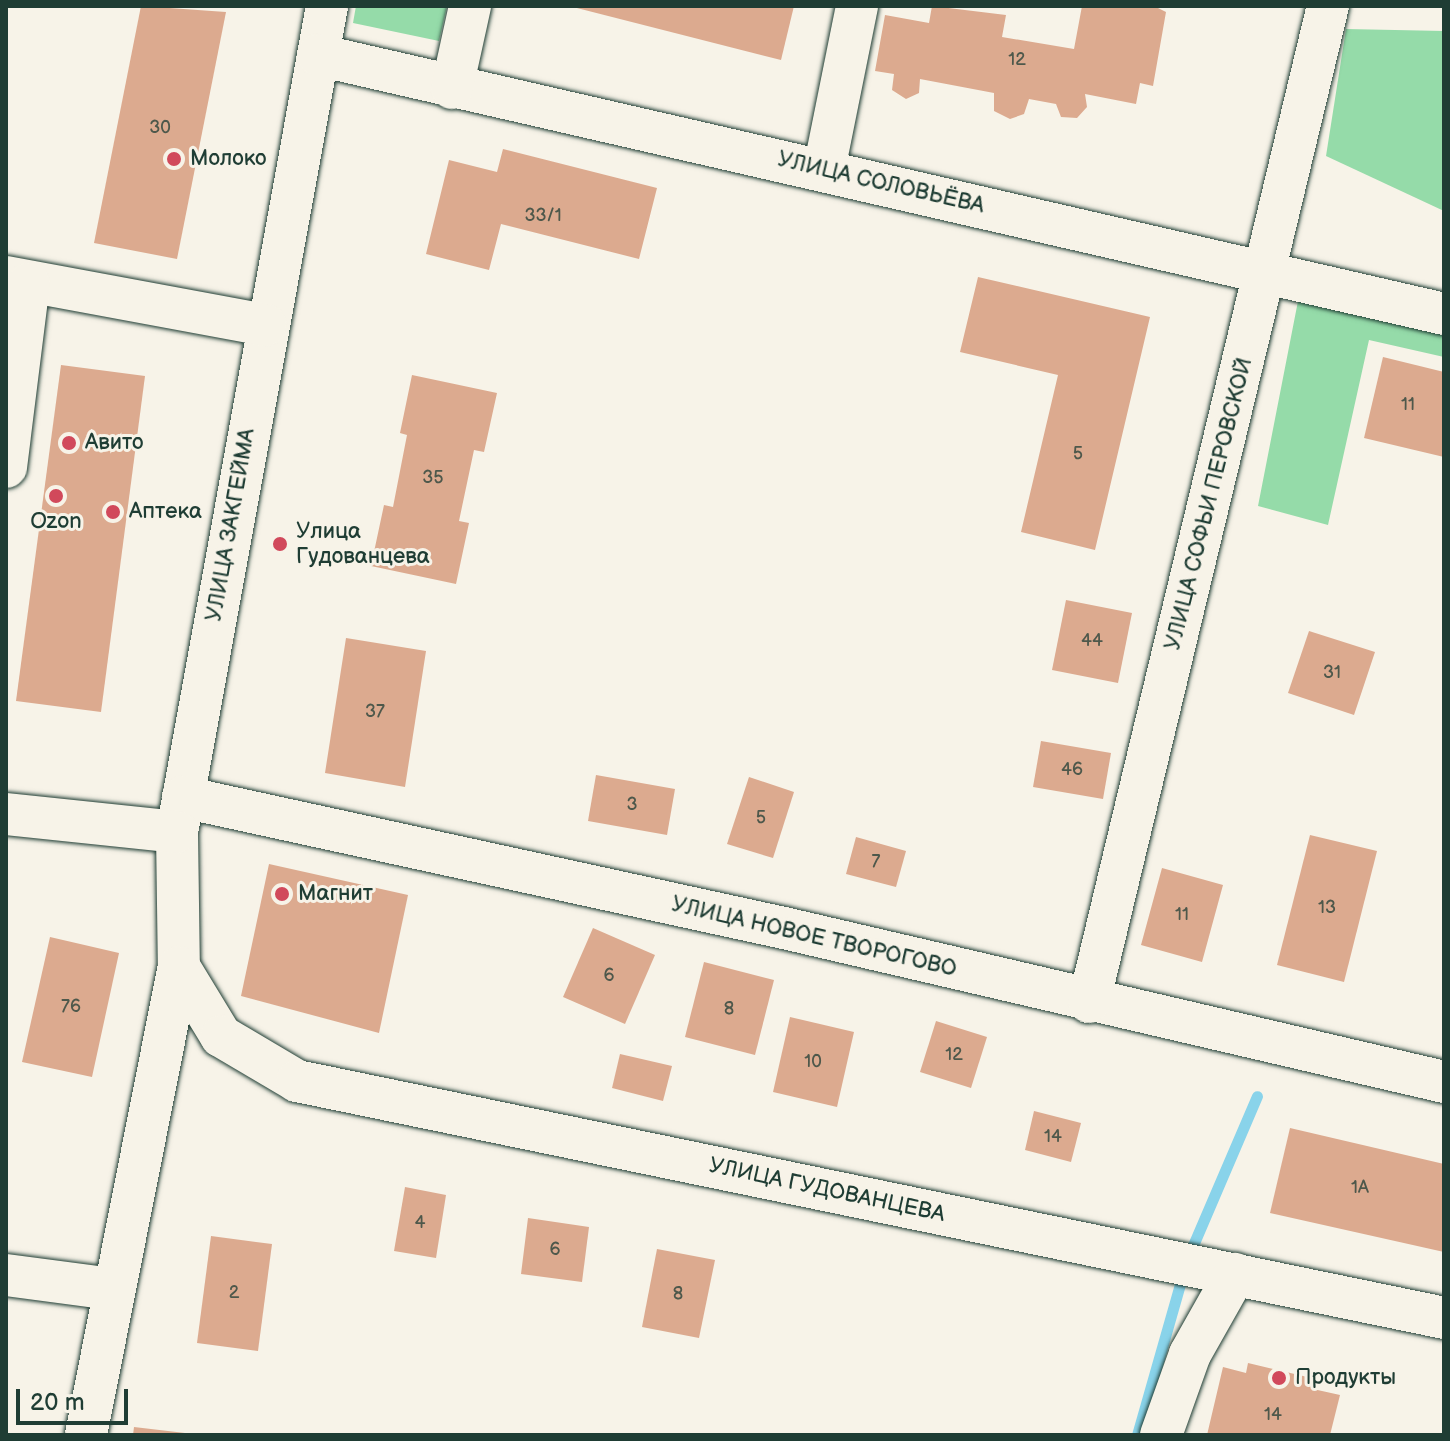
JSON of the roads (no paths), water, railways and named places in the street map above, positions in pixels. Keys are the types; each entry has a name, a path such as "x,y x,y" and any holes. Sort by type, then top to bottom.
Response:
{"street":[{"name":"УЛИЦА ЗАКГЕЙМА","path":"86,1435 179,967 180,815 266,325 327,6"},
{"path":"452,88 470,6"},
{"path":"824,170 857,6"},
{"name":"УЛИЦА СОФЬИ ПЕРОВСКОЙ","path":"1089,1002 1328,6"},
{"name":"УЛИЦА СОЛОВЬЁВА","path":"318,55 1444,314"},
{"path":"6,467 17,280 266,325"},
{"name":"УЛИЦА НОВОЕ ТВОРОГОВО","path":"6,814 180,815 784,928 1089,1002 1444,1082"},
{"name":"УЛИЦА ГУДОВАНЦЕВА","path":"179,967 221,1036 297,1081 1444,1318"},
{"path":"1161,1435 1190,1354 1235,1274"},
{"path":"6,1275 113,1289"}],"waterway":[{"path":"1188,1257 1257,1096"},
{"path":"1137,1435 1183,1274"}],"place":[{"name":"Молоко","path":"174,159"},
{"name":"Авито","path":"69,443"},
{"name":"Ozon","path":"56,496"},
{"name":"Аптека","path":"113,512"},
{"name":"Улица Гудованцева","path":"280,544"},
{"name":"Магнит","path":"282,894"},
{"name":"Продукты","path":"1279,1378"}]}
